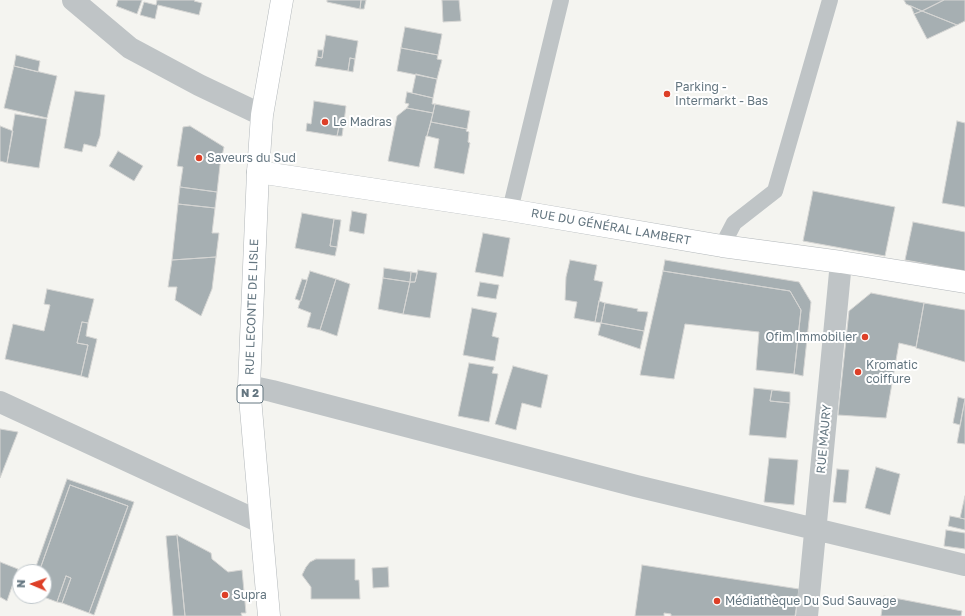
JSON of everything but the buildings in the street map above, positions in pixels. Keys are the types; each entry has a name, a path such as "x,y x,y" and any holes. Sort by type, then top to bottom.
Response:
{"street":[{"path":"73,0 130,48 199,85 262,115"},
{"name":"RUE LECONTE DE LISLE","path":"269,616 249,386 258,172 262,115 282,0"},
{"name":"RUE DU GÉNÉRAL LAMBERT","path":"258,172 510,210 722,246 841,262 965,282"},
{"name":"RUE MAURY","path":"807,616 841,262"},
{"path":"249,386 272,390 636,486 965,565"},
{"path":"0,402 260,522"}],"lane":[{"path":"510,210 561,0"},
{"path":"722,246 734,224 775,191 826,1"}],"place":[{"name":"Parking - Intermarkt - Bas","path":"667,94"},
{"name":"Le Madras","path":"325,122"},
{"name":"Saveurs du Sud","path":"199,158"},
{"name":"Ofim Immobilier","path":"865,337"},
{"name":"Kromatic coiffure","path":"858,372"},
{"name":"Supra","path":"225,595"},
{"name":"Médiathèque Du Sud Sauvage","path":"717,601"}]}
